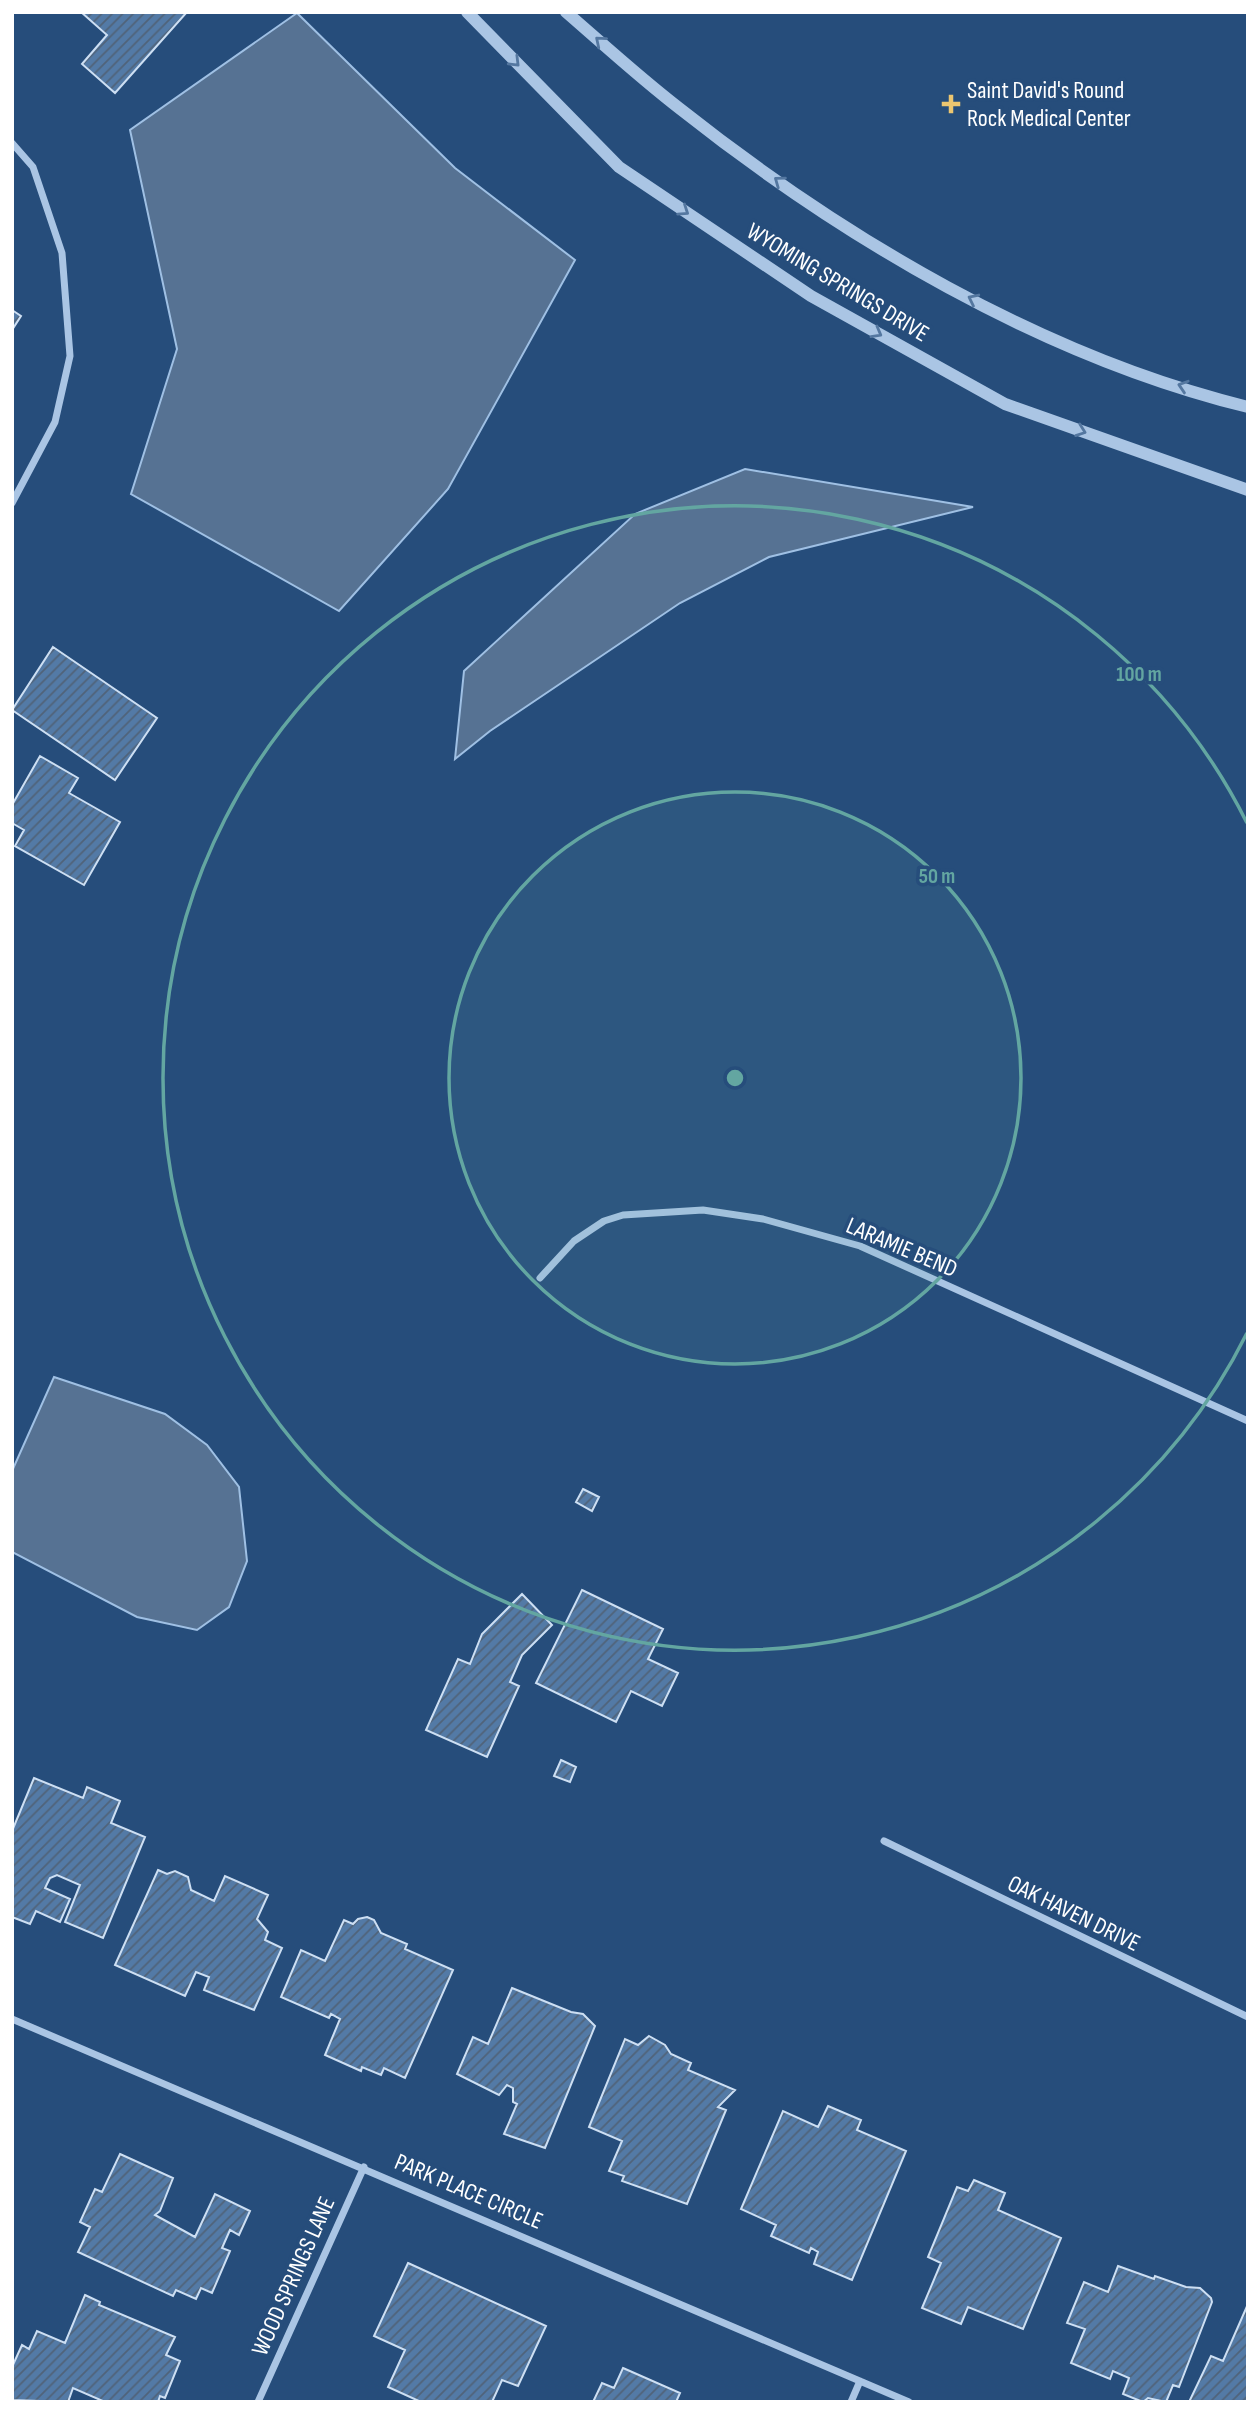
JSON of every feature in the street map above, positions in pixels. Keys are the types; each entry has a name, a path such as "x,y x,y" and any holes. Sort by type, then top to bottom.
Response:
{"street":[{"name":"WYOMING SPRINGS DRIVE","path":"467,12 619,167 811,296 1005,404 1248,490"},
{"path":"566,12 679,109 826,215 950,287 1090,356 1248,407"},
{"path":"12,143 33,167 62,253 70,356 55,422 12,503"},
{"name":"LARAMIE BEND","path":"540,1278 574,1241 604,1221 623,1215 704,1210 764,1219 860,1246 1248,1421"},
{"name":"OAK HAVEN DRIVE","path":"884,1841 1248,2017"},
{"name":"PARK PLACE CIRCLE","path":"12,2019 364,2167 909,2402"},
{"name":"WOOD SPRINGS LANE","path":"258,2402 364,2167"},
{"path":"851,2402 860,2381"}],"water":[{"path":"297,13 455,168 575,260 448,489 339,611 131,494 177,349 130,130"},
{"path":"745,469 973,507 769,557 680,603 490,731 455,759 464,671 635,514"},
{"path":"54,1377 165,1414 207,1445 239,1487 247,1561 229,1607 197,1630 137,1617 12,1552 12,1471"}],"building":[{"path":"81,12 187,12 115,93 82,64 107,35"},
{"path":"12,310 21,316 12,330"},
{"path":"53,647 157,718 115,780 12,710"},
{"path":"40,756 78,778 69,793 120,822 84,885 15,846 24,830 12,823 12,805"},
{"path":"583,1489 599,1497 592,1511 576,1502"},
{"path":"582,1590 663,1629 648,1659 678,1673 662,1706 631,1691 616,1722 536,1683"},
{"path":"522,1594 552,1625 522,1655 510,1682 519,1686 487,1757 426,1730 458,1659 470,1664 482,1634"},
{"path":"561,1760 576,1767 570,1782 554,1776"},
{"path":"34,1778 83,1798 87,1787 120,1801 111,1823 145,1837 103,1938 65,1922 80,1885 57,1875 50,1878 45,1888 70,1899 60,1922 36,1911 30,1924 12,1917 12,1831"},
{"path":"158,1870 167,1874 175,1871 188,1877 191,1890 214,1901 225,1876 268,1895 257,1919 268,1932 265,1940 282,1948 254,2010 204,1990 209,1977 196,1972 185,1996 115,1965"},
{"path":"367,1917 374,1920 381,1933 407,1944 405,1949 453,1970 405,2078 384,2068 381,2075 362,2067 361,2071 325,2055 340,2019 331,2014 329,2018 281,1997 301,1950 325,1961 344,1920 353,1924 358,1919"},
{"path":"512,1988 571,2012 583,2014 595,2026 545,2148 504,2134 517,2104 513,2102 513,2088 507,2085 499,2095 457,2074 473,2037 488,2044"},
{"path":"649,2036 665,2045 671,2054 691,2063 688,2070 735,2090 718,2107 726,2110 687,2204 622,2181 624,2176 609,2171 622,2141 589,2127 625,2039 638,2045"},
{"path":"828,2106 861,2120 857,2130 906,2151 852,2280 814,2264 818,2252 811,2248 809,2253 771,2236 776,2225 741,2209 783,2111 818,2127"},
{"path":"120,2154 173,2178 160,2211 155,2215 195,2237 215,2194 250,2211 239,2235 230,2230 222,2248 230,2251 212,2293 201,2288 196,2299 176,2290 173,2296 78,2252 90,2227 80,2222 95,2189 102,2192"},
{"path":"974,2180 1005,2193 998,2210 1061,2238 1023,2329 968,2307 961,2324 922,2308 941,2263 928,2257 957,2187 968,2191"},
{"path":"408,2263 546,2326 518,2386 502,2380 492,2402 421,2402 388,2387 405,2350 374,2336"},
{"path":"1118,2266 1154,2279 1155,2276 1186,2287 1200,2288 1211,2298 1212,2302 1179,2387 1173,2385 1166,2402 1148,2398 1143,2402 1123,2394 1129,2378 1113,2371 1110,2379 1071,2363 1085,2329 1067,2323 1084,2282 1108,2292"},
{"path":"85,2295 100,2302 99,2305 175,2337 166,2355 180,2361 165,2398 160,2396 158,2402 105,2402 73,2388 68,2402 12,2400 12,2367 22,2345 29,2349 37,2331 65,2343"},
{"path":"1248,2304 1248,2402 1189,2402 1211,2356 1223,2361"},
{"path":"623,2368 680,2393 676,2402 593,2402 602,2383 614,2388"}],"place":[{"name":"Saint David's Round Rock Medical Center","path":"951,104"}]}
